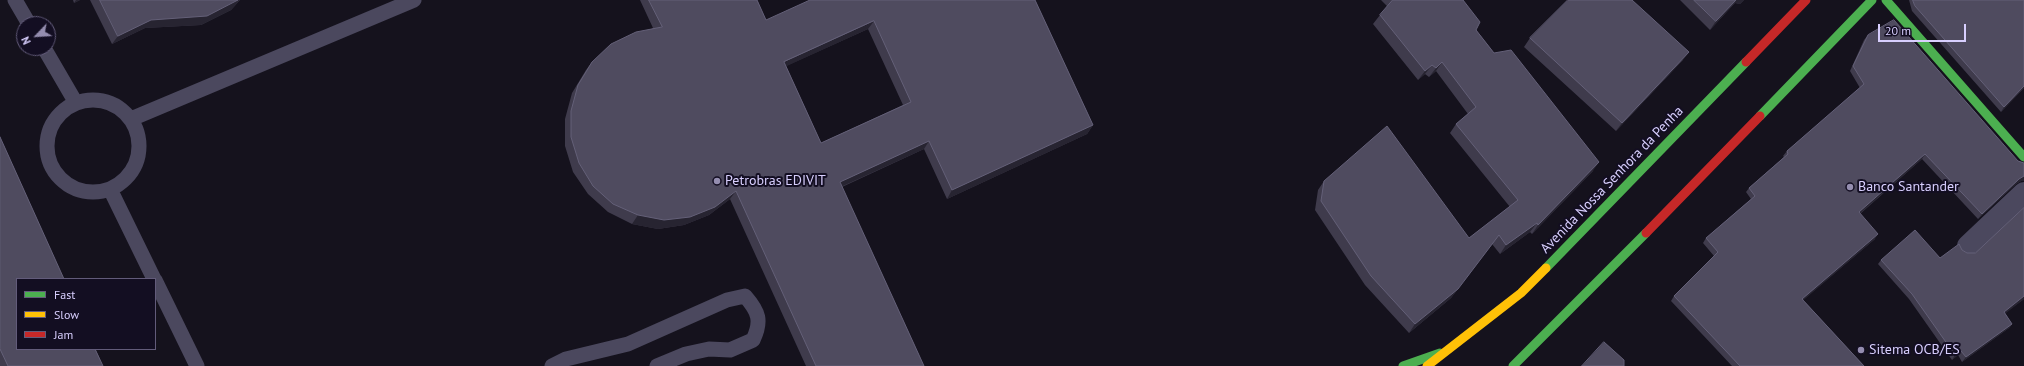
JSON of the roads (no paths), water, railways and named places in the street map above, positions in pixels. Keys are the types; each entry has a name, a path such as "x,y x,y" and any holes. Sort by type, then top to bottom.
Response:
{"main road":[{"name":"Avenida Nossa Senhora da Penha","path":"1427,366 1521,293 1806,0"},
{"path":"1513,366 1696,182 1872,0"},
{"path":"1886,0 2024,157"},
{"path":"1403,366 1450,349"}],"street":[{"path":"1968,246 2024,193"}],"lane":[{"path":"15,0 24,16"},
{"path":"131,119 414,0"},
{"path":"49,56 76,103"},
{"path":"91,99 106,102 120,108 131,119 139,138 138,159 127,177 110,189 92,192 75,189 60,178 50,163 47,145 50,127 61,112 76,103 91,99"},
{"path":"110,189 154,278"},
{"path":"156,282 198,366"},
{"path":"552,366 566,360 628,344 727,300 745,296 756,309 759,327 753,340 730,350 709,349 686,354 657,366"}],"place":[{"name":"Petrobras EDIVIT","path":"717,181"},
{"name":"Banco Santander","path":"1850,187"},
{"name":"Sitema OCB/ES","path":"1861,350"}]}
